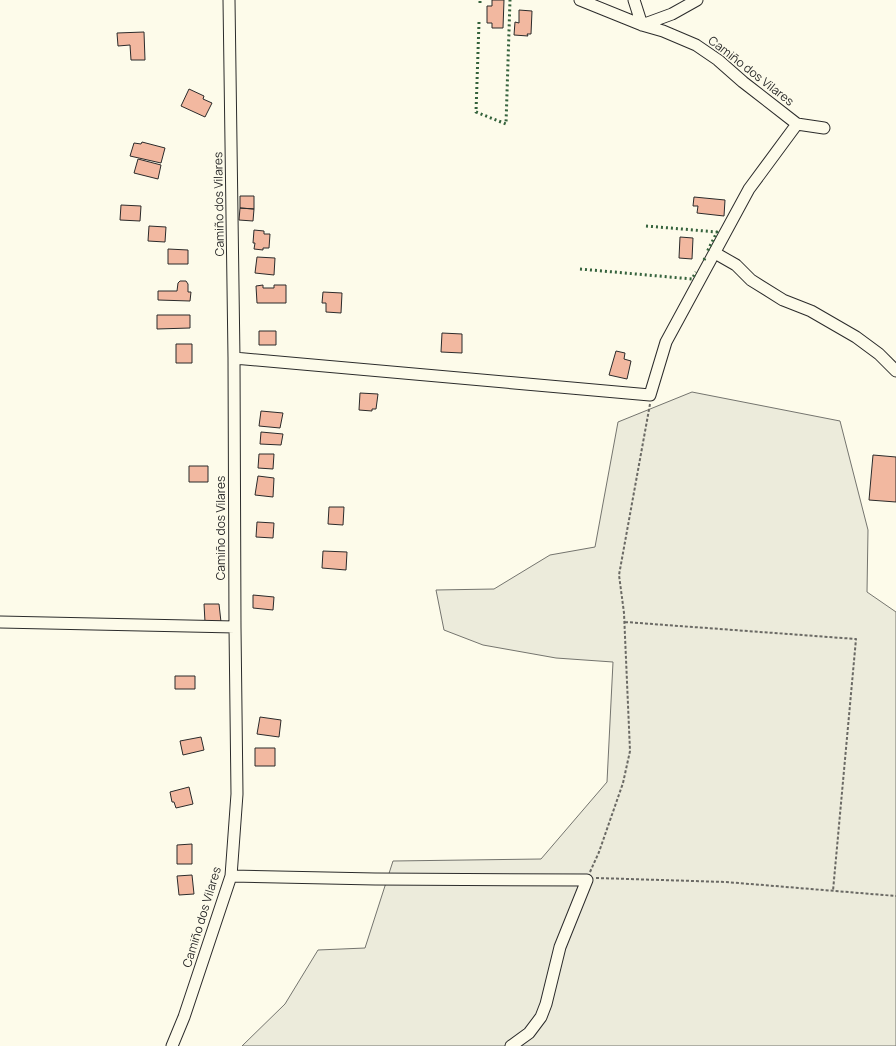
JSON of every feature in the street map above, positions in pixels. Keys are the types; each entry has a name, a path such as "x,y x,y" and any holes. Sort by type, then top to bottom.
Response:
{"street":[{"name":"Camiño dos Vilares","path":"172,1046 184,1017 231,876 238,794 229,0"},
{"name":"Camiño dos Vilares","path":"580,0 696,45 718,60 743,82 797,124"},
{"path":"634,0 642,25 672,14 697,0"},
{"path":"234,358 650,395 666,342 749,189 797,124 824,128"},
{"path":"715,253 736,266 751,280 783,300 811,311 856,337 879,354 896,371"},
{"path":"0,622 235,627"},
{"path":"231,876 375,879 587,880 560,947 546,1004 541,1017 529,1033 511,1046"}],"path":[{"path":"587,880 599,852 623,783 630,751 625,622 619,576 648,415 650,395"},
{"path":"625,622 856,639 833,890"},
{"path":"587,880 605,878 726,882 896,896"}],"shaded area":[{"path":"692,392 840,421 868,530 867,592 896,612 896,1046 242,1046 285,1004 318,950 365,948 393,861 541,859 607,782 613,662 556,658 483,645 444,630 436,590 494,589 550,555 595,547 618,422"}],"building":[{"path":"492,0 504,0 503,28 492,28 492,23 487,23 487,6 492,6"},
{"path":"519,10 532,11 531,34 527,34 528,36 514,35 515,22 519,23"},
{"path":"144,32 145,60 131,60 130,45 118,46 117,33"},
{"path":"189,89 204,96 203,99 212,103 205,117 181,106"},
{"path":"142,142 165,148 161,163 130,156 134,143 141,144"},
{"path":"138,159 161,165 158,179 134,173"},
{"path":"240,196 254,196 254,209 240,208"},
{"path":"694,197 725,200 724,216 697,213 698,206 693,206"},
{"path":"121,205 141,206 140,221 120,220"},
{"path":"240,208 254,209 253,221 239,220"},
{"path":"149,226 166,227 165,242 148,241"},
{"path":"254,230 264,231 264,234 270,234 269,248 263,248 263,250 254,249"},
{"path":"680,237 693,238 692,259 679,258"},
{"path":"168,249 188,250 188,264 168,264"},
{"path":"257,257 275,258 274,275 255,273"},
{"path":"180,281 186,281 188,284 188,292 191,292 190,301 158,300 158,291 177,291 178,283"},
{"path":"263,285 263,288 274,288 274,285 286,285 286,303 257,303 256,286"},
{"path":"323,292 342,293 341,313 326,312 326,303 322,303"},
{"path":"157,315 190,315 190,328 157,329"},
{"path":"259,331 276,331 276,345 259,345"},
{"path":"442,333 462,334 462,353 441,352"},
{"path":"176,344 192,344 192,363 176,363"},
{"path":"616,351 625,353 624,359 631,361 627,379 609,375"},
{"path":"360,393 378,394 376,409 372,409 372,411 359,410"},
{"path":"261,411 283,413 280,428 259,426"},
{"path":"261,432 283,434 281,445 260,444"},
{"path":"259,454 274,454 273,469 258,468"},
{"path":"873,455 896,457 896,502 869,500"},
{"path":"189,466 208,466 208,482 189,482"},
{"path":"258,476 274,478 273,497 255,495"},
{"path":"329,507 344,507 343,525 328,524"},
{"path":"257,522 274,523 273,538 256,537"},
{"path":"323,551 347,552 346,570 322,568"},
{"path":"253,595 274,597 273,610 253,608"},
{"path":"204,604 219,604 221,622 205,622"},
{"path":"175,676 195,676 195,689 175,689"},
{"path":"260,717 281,720 279,737 257,734"},
{"path":"201,737 204,750 183,755 180,741"},
{"path":"255,748 275,748 275,766 255,766"},
{"path":"189,787 193,804 176,808 174,802 172,802 170,792"},
{"path":"192,844 192,864 177,864 177,845"},
{"path":"192,875 194,894 179,895 177,876"}],"hedge":[{"path":"479,22 476,112 506,124 510,0"},
{"path":"646,226 717,232 707,252"},
{"path":"704,260 706,256"},
{"path":"580,269 692,279 696,272"}]}
